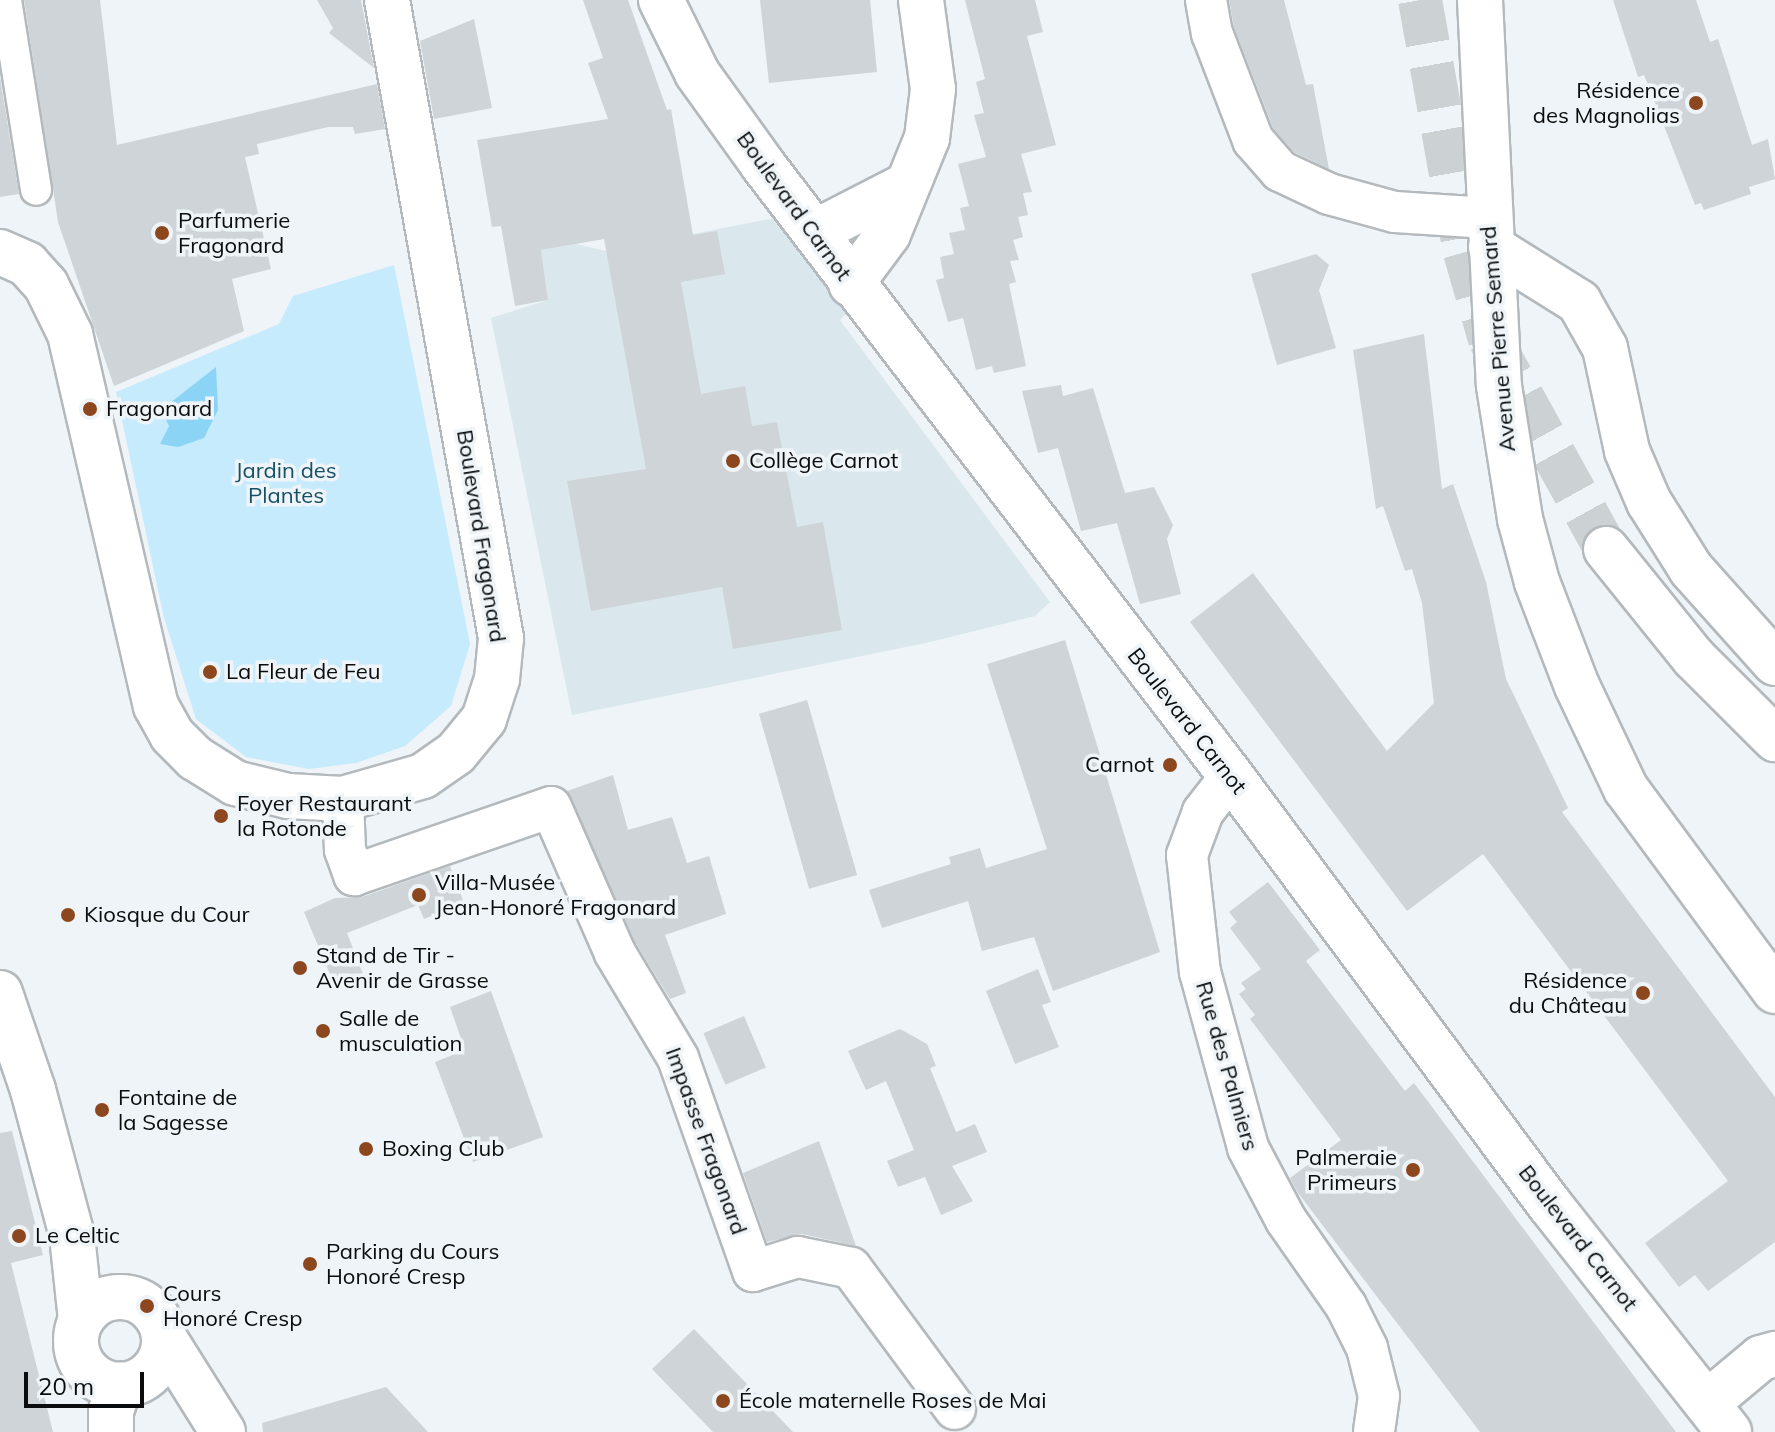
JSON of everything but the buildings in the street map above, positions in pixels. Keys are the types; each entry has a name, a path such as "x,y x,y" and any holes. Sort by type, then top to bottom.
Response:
{"main road":[{"name":"Boulevard Fragonard","path":"0,252 27,264 46,285 70,334 156,706 172,735 195,758 235,783 288,796 343,799 423,776 456,753 484,719 497,679 501,638 387,0"},
{"name":"Boulevard Carnot","path":"661,0 697,73 851,284 1231,776 1550,1205 1718,1417"},
{"path":"851,284 875,259 903,187 927,138 933,89 921,0"},
{"name":"Avenue Pierre Semard","path":"1480,0 1490,233 1509,464 1537,582 1577,686 1626,789 1775,991"},
{"path":"815,232 903,187"},
{"path":"1490,233 1579,302 1605,348 1627,451 1649,502 1691,569 1775,663"},
{"path":"1606,549 1685,648 1775,739"},
{"path":"0,993 33,1090 72,1236 81,1320 77,1350 83,1364 92,1376 128,1383 223,1431"},
{"path":"72,1236 127,1297 154,1313 164,1338 223,1431"},
{"path":"81,1320 100,1301 127,1297"},
{"path":"111,1432 111,1411 128,1383 157,1365 164,1338"},
{"path":"1718,1417 1761,1358 1775,1354"}],"street":[{"path":"6,0 36,190"},
{"path":"1206,0 1212,33 1253,140 1280,171 1329,194 1490,233"},
{"name":"Rue des Palmiers","path":"1231,776 1203,812 1187,855 1200,972 1248,1148 1286,1220 1346,1306 1367,1348 1379,1396 1374,1432"},
{"name":"Impasse Fragonard","path":"343,799 345,850 354,875 551,807 615,953 678,1058 753,1271 798,1257 851,1268 955,1409"}],"shaded area":[{"name":"Collège Carnot","path":"785,216 846,314 840,320 1050,602 1035,616 926,643 572,715 491,318 548,300 541,250 576,244 606,251"}],"green space":[{"name":"Jardin des Plantes","path":"394,265 470,644 451,706 405,746 356,763 309,769 246,757 196,719 164,618 116,392 279,324 293,296"}],"water":[{"path":"216,367 218,410 204,438 178,447 160,444 169,426 161,410"}],"tunnel":[{"path":"1420,0 1465,252 1490,339 1606,549"}],"place":[{"name":"Résidence des Magnolias","path":"1696,103"},
{"name":"Parfumerie Fragonard","path":"162,233"},
{"name":"Fragonard","path":"90,409"},
{"name":"Collège Carnot","path":"733,461"},
{"name":"La Fleur de Feu","path":"210,672"},
{"name":"Carnot","path":"1170,765"},
{"name":"Foyer Restaurant la Rotonde","path":"221,816"},
{"name":"Villa-Musée Jean-Honoré Fragonard","path":"419,895"},
{"name":"Kiosque du Cour","path":"68,915"},
{"name":"Stand de Tir - Avenir de Grasse","path":"300,968"},
{"name":"Résidence du Château","path":"1643,993"},
{"name":"Salle de musculation","path":"323,1031"},
{"name":"Fontaine de la Sagesse","path":"102,1110"},
{"name":"Boxing Club","path":"366,1149"},
{"name":"Palmeraie Primeurs","path":"1413,1170"},
{"name":"Le Celtic","path":"19,1236"},
{"name":"Parking du Cours Honoré Cresp","path":"310,1264"},
{"name":"Cours Honoré Cresp","path":"147,1306"},
{"name":"École maternelle Roses de Mai","path":"723,1401"}]}
